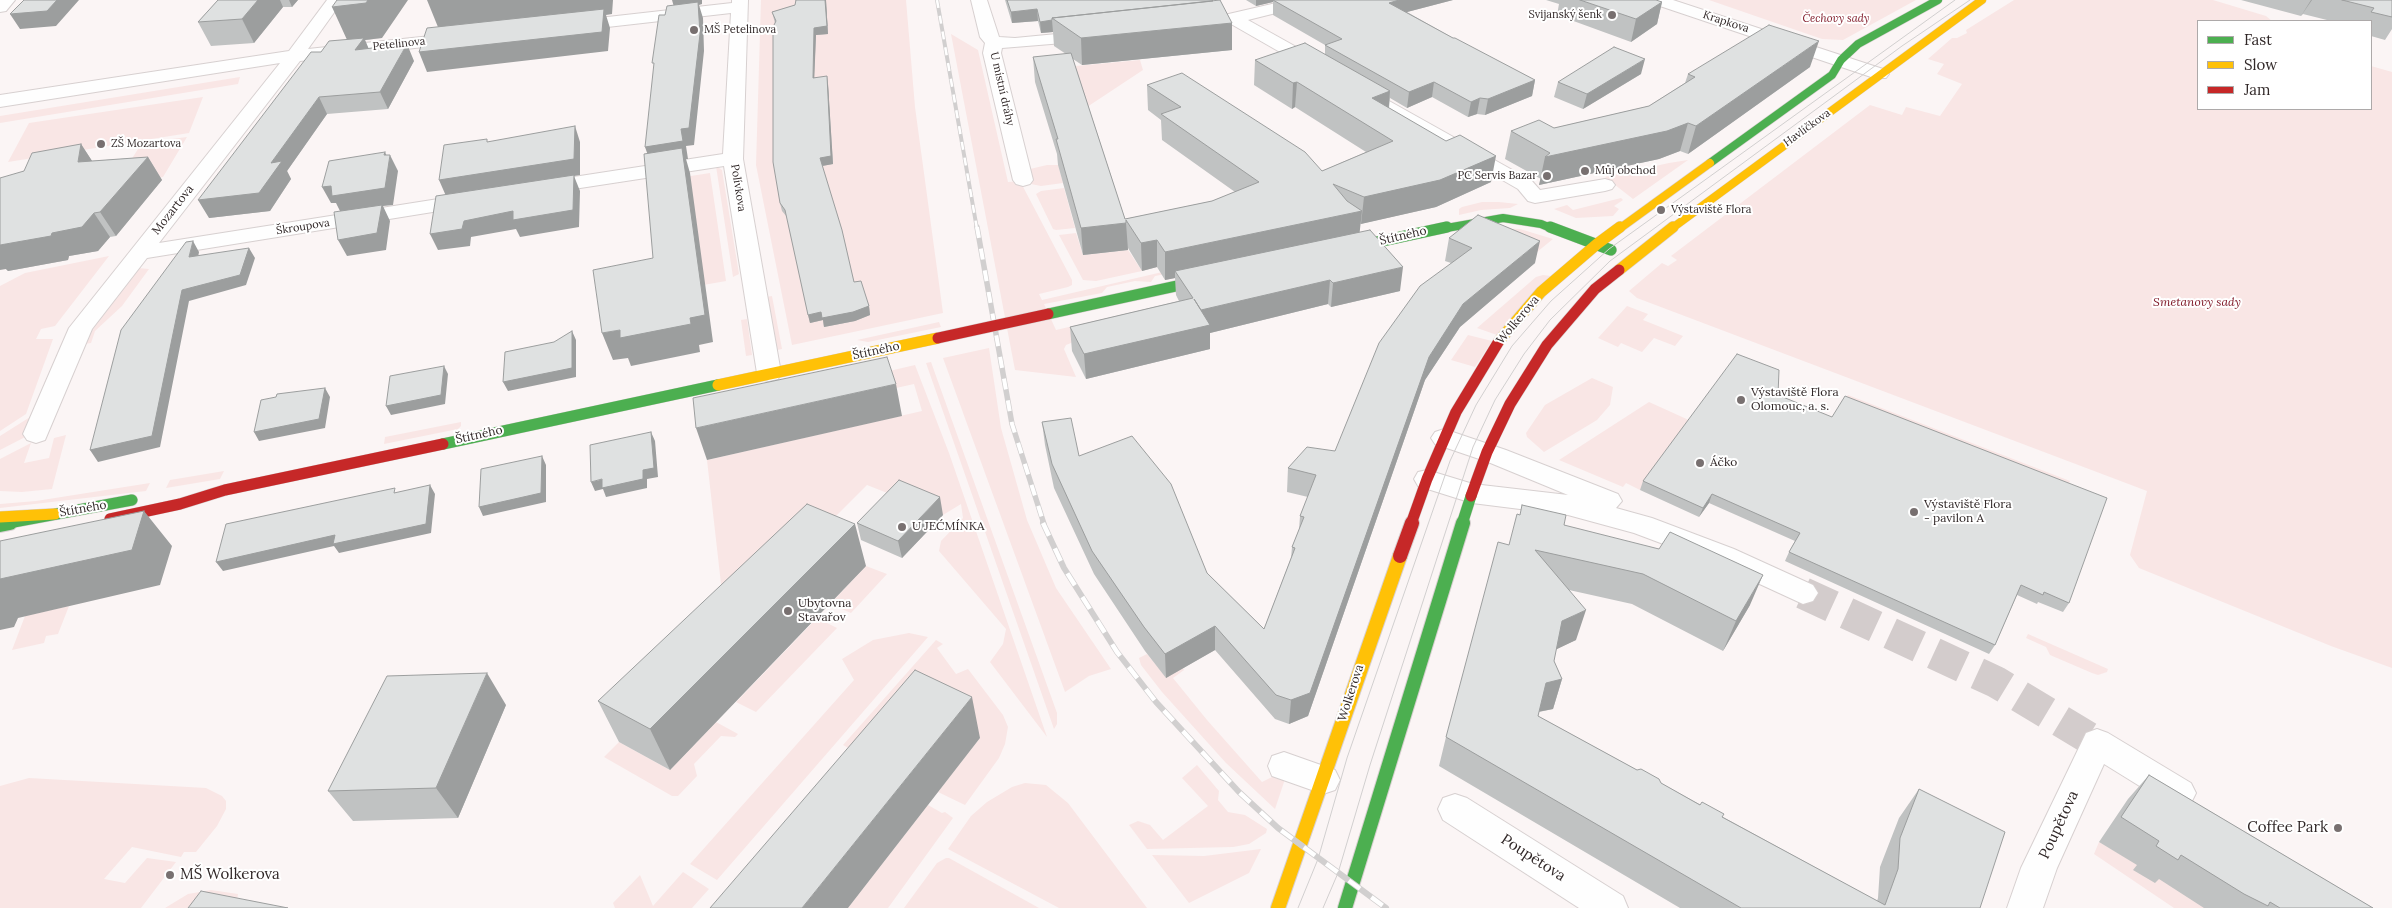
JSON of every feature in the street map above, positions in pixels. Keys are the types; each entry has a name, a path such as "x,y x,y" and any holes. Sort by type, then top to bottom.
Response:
{"street":[{"path":"0,7 7,0"},
{"name":"Mozartova","path":"36,434 81,328 295,55 335,0"},
{"name":"U místní dráhy","path":"979,0 989,37 994,42 992,53 1023,180"},
{"path":"1310,0 1223,21 1342,80 1525,185 1535,197"},
{"name":"Krapkova","path":"1658,0 1880,74"},
{"path":"1597,244 1832,75 1841,60 1858,44 1938,0"},
{"name":"Havlíčkova","path":"1633,258 1982,0"},
{"path":"552,28 740,3"},
{"name":"Polívkova","path":"740,3 733,159 769,373"},
{"path":"994,42 1015,43 1104,34"},
{"name":"Petelinova","path":"0,101 295,55 472,36"},
{"path":"524,191 733,159"},
{"path":"1535,197 1605,185"},
{"name":"Škroupova","path":"140,253 487,197"},
{"path":"1526,220 1535,197"},
{"name":"Štítného","path":"1335,252 1481,220 1503,218 1526,220 1555,228 1633,258"},
{"name":"Wolkerova","path":"1278,908 1323,780 1353,686 1427,479 1444,438 1470,386 1502,336 1542,292 1597,244"},
{"path":"1345,908 1472,493 1487,452 1516,394 1547,345 1589,295 1633,258"},
{"name":"Štítného","path":"95,523 180,504 225,490 1223,276"},
{"path":"1444,438 1487,452 1608,501 1642,525"},
{"path":"1427,479 1472,493 1568,505 1642,525 1724,556 1803,592"},
{"name":"Štítného","path":"159,496 225,490"},
{"name":"Štítného","path":"0,525 141,499"},
{"path":"0,517 55,514"},
{"name":"Poupětova","path":"2025,908 2039,868 2097,743 2206,810"},
{"path":"1284,766 1323,780"},
{"name":"Poupětova","path":"1455,808 1610,908"}],"green space":[{"path":"761,0 906,0 915,107 943,313 792,345 756,165"},
{"name":"Čechovy sady","path":"1709,0 1916,0 1843,40 1822,39"},
{"name":"Smetanovy sady","path":"2014,0 2213,0 2266,16 2271,20 2197,20 2197,110 2372,110 2372,66 2392,72 2392,668 2331,646 2139,568 2130,555 2147,491 1637,298 1629,291 1662,263 1668,266 1677,260 1671,256 1870,105 1902,115 1906,107 1940,116 1962,84 1937,74 1944,64 1928,59 1952,38 1957,38 1967,33 1966,30"},
{"path":"951,34 978,50 1008,182 1020,181 1072,280 1072,285 1068,287 1039,294 1042,300 1171,270 1181,271 1155,276 1151,282 1135,281 1107,287 1102,293 1044,304 1056,330 1158,306 1159,308 1066,345 1064,349 1076,377 1015,370"},
{"path":"1140,60 1143,70 1084,109 1065,67"},
{"path":"240,77 238,84 0,123 0,116"},
{"path":"203,97 189,133 8,162 29,123"},
{"path":"187,137 163,177 116,183 142,143"},
{"path":"1688,160 1633,199 1605,177 1669,163"},
{"path":"1047,165 1058,165 1063,183 1041,186 1031,184 1028,178 1030,169"},
{"path":"716,166 722,170 739,274 733,277"},
{"path":"710,173 726,281 664,292 652,182"},
{"path":"1064,188 1075,228 1056,230 1053,229 1036,194 1041,191"},
{"path":"1621,198 1623,200 1614,206 1619,209 1613,216 1576,218 1554,209 1567,205 1573,210"},
{"path":"1482,202 1518,204 1510,208 1481,210 1459,215 1459,209 1462,207"},
{"path":"1492,228 1520,229 1553,239 1537,252"},
{"path":"1076,233 1083,255 1128,250 1142,271 1096,281 1083,280 1059,235"},
{"path":"109,256 55,326 41,329 36,339 53,339 26,414 0,431 0,286 25,273"},
{"path":"138,268 149,269 122,306 95,331 91,343 84,344 90,330"},
{"path":"1543,275 1551,276 1497,335 1477,328 1536,277"},
{"path":"772,296 782,349 777,350 766,297"},
{"path":"1627,306 1648,314 1643,320 1683,336 1675,346 1654,338 1642,352 1621,343 1618,347 1598,338"},
{"path":"747,319 752,355 746,356 741,320"},
{"path":"939,322 941,327 868,342 857,340"},
{"path":"1468,335 1492,341 1475,367 1451,360"},
{"path":"989,348 1001,428 1027,520 1056,588 1111,669 1089,676 1065,692 943,358"},
{"path":"931,362 1057,713 1057,724 1054,729 926,363"},
{"path":"915,365 949,453 1047,737 990,662 1003,644 1006,629 939,551 941,541 963,518 961,504 943,515 867,485 808,544 727,637 707,460 922,411 914,384 887,390 885,372"},
{"path":"1592,378 1613,387 1610,405 1597,420 1544,452 1527,437 1526,433 1545,405"},
{"path":"1848,395 2070,481 2065,493 1841,405"},
{"path":"1649,402 1691,421 1640,490 1626,483 1623,487 1559,460"},
{"path":"38,412 31,434 0,450 0,436"},
{"path":"461,422 461,426 458,429 384,444 385,437"},
{"path":"66,435 52,489 22,492 0,491 0,459 31,443 24,463 49,458 54,438"},
{"path":"224,471 220,479 166,488 170,480"},
{"path":"150,483 146,491 0,508 0,504 36,501"},
{"path":"866,566 887,574 851,613 830,604"},
{"path":"69,606 58,634 46,636 44,643 12,650 25,616"},
{"path":"817,618 837,628 756,712 736,702"},
{"path":"909,633 928,637 717,880 690,864 854,680 842,659 873,640"},
{"path":"2028,634 2108,669 2107,672 2098,675 2050,655 2046,647 2026,638"},
{"path":"936,640 943,644 937,648 956,674 968,669 1003,715 1008,727 1005,744 999,758 965,805 938,792 980,738 880,766 843,745"},
{"path":"1147,654 1166,677 1183,668 1184,670 1173,678 1262,782 1278,774 1285,779 1275,809 1226,763 1162,692 1141,665 1139,658"},
{"path":"716,722 738,734 735,737 721,736 694,764 697,776 678,796 672,796 604,757 619,742 670,770"},
{"path":"1197,765 1219,791 1218,800 1228,812 1245,815 1267,829 1266,833 1249,844 1233,847 1147,849 1129,825 1138,821 1150,825 1163,840 1208,806 1182,778"},
{"path":"29,778 206,788 222,796 226,801 226,809 217,826 196,852 184,852 181,857 132,847 104,879 125,883 147,858 176,862 141,908 0,908 0,786"},
{"path":"1025,783 1046,785 1068,803 1147,908 1059,908 948,849 971,816 987,802 1012,787"},
{"path":"928,805 942,813 945,812 953,818 888,908 848,908"},
{"path":"2099,842 2214,908 2174,908 2094,854"},
{"path":"1261,849 1249,873 1189,903 1152,855 1204,856"},
{"path":"946,858 1039,908 904,908 937,863"},
{"path":"683,872 709,889 692,908 615,908 613,903 640,875 653,906"},
{"path":"211,890 238,894 236,908 165,908 188,894"}],"building":[{"path":"24,0 57,0 47,11 10,14"},
{"path":"218,0 258,0 242,19 198,22"},
{"path":"337,0 368,0 366,3 332,7"},
{"path":"796,0 825,0 827,26 814,28 813,78 827,76 831,156 820,158 842,230 854,282 861,281 869,306 853,312 822,318 821,312 808,315 785,210 780,203 773,162 773,27 776,21 772,12 795,5"},
{"path":"1007,0 1213,1 1052,18 1052,20 1040,22 1037,9 1011,12"},
{"path":"1220,0 1232,23 1081,38 1052,18"},
{"path":"1273,0 1399,0 1389,3 1535,80 1488,99 1480,98 1471,102 1434,82 1409,92 1325,45 1342,39"},
{"path":"1580,0 1656,0 1662,2 1636,19"},
{"path":"2342,0 2392,0 2392,17 2371,12 2374,8"},
{"path":"698,2 700,34 689,128 681,129 683,141 645,147 654,63 652,63 659,15 665,15 667,6"},
{"path":"604,9 602,32 419,52 427,28"},
{"path":"1769,25 1819,41 1696,126 1688,123 1667,131 1545,157 1550,153 1511,131 1539,120 1554,128 1649,106 1695,77 1688,74"},
{"path":"364,38 355,50 407,44 380,92 319,97 271,163 282,161 259,193 198,200 311,52 321,52 329,41"},
{"path":"1305,43 1390,91 1372,98 1446,141 1460,135 1496,156 1440,180 1364,197 1333,184 1347,201 1362,211 1165,252 1157,240 1141,243 1126,220 1126,223 1081,228 1056,139 1058,139 1033,57 1071,53 1125,219 1212,201 1259,182 1161,114 1181,107 1147,85 1182,73 1305,152 1322,171 1393,141 1297,82 1293,83 1255,60"},
{"path":"1614,47 1645,59 1587,94 1558,82"},
{"path":"575,126 574,159 439,180 444,145 487,139 487,142"},
{"path":"81,144 78,162 148,157 100,212 94,213 82,227 52,233 51,236 0,245 0,178 24,171 32,153"},
{"path":"682,148 705,315 690,318 691,324 620,338 620,330 602,333 593,270 653,258 644,154"},
{"path":"385,152 384,155 390,155 385,188 332,196 331,186 322,187 329,161"},
{"path":"574,175 573,210 513,220 513,211 464,221 462,229 430,234 436,196"},
{"path":"382,205 377,233 338,240 334,212"},
{"path":"1478,215 1540,241 1463,304 1429,357 1310,693 1291,700 1276,695 1215,626 1165,654 1144,627 1092,551 1052,464 1042,422 1071,418 1079,456 1132,436 1171,484 1207,573 1264,629 1295,548 1292,547 1304,517 1300,516 1316,475 1288,468 1307,447 1335,451 1379,343 1420,286 1472,248 1449,238"},
{"path":"1370,230 1403,267 1333,283 1330,280 1201,310 1194,299 1210,325 1084,354 1070,327 1193,298 1175,271"},
{"path":"193,241 189,257 249,248 240,275 182,290 152,436 90,450 121,330 186,242"},
{"path":"572,331 572,368 503,382 505,352 554,342"},
{"name":"Výstaviště Flora - pavilon A","path":"1737,354 1779,370 1778,395 1832,417 1845,396 2107,498 2069,603 2044,592 2043,595 2021,585 1995,645 1789,552 1800,533 1712,494 1703,508 1643,481"},
{"path":"887,357 896,384 696,428 693,398"},
{"path":"444,366 441,395 386,406 390,376"},
{"path":"325,388 319,419 254,432 261,400 276,397 277,394"},
{"path":"651,432 654,468 643,470 643,479 602,488 602,479 591,482 590,445"},
{"path":"542,456 541,493 479,507 481,469"},
{"path":"899,480 940,497 898,541 857,523"},
{"path":"430,485 426,524 333,544 335,535 216,562 226,524 395,488 394,493"},
{"path":"807,504 855,524 650,729 598,701"},
{"path":"1522,505 1566,515 1564,525 1659,549 1670,532 1763,575 1736,621 1643,574 1535,550 1586,610 1562,621 1554,661 1562,679 1546,683 1538,716 1637,770 1641,769 1659,779 1661,783 1700,805 1702,802 1724,814 1722,817 1885,905 1898,869 1900,838 1919,789 2005,832 1980,908 1741,908 1446,737 1498,542 1509,545 1517,514 1520,515"},
{"path":"144,511 132,550 0,579 0,541"},
{"path":"915,670 972,697 802,908 710,908"},
{"path":"487,673 436,788 328,791 387,676"},
{"path":"2149,775 2373,908 2280,908 2270,902 2268,906 2244,894 2181,855 2178,860 2156,846 2159,841 2121,817"},
{"path":"201,891 288,908 188,908"}],"tunnel":[{"path":"1803,593 1996,682 2097,743"}],"tram line":[{"path":"1298,908 1318,859 1347,758 1450,461 1476,405 1512,346 1551,301 1609,249 1955,0"},
{"path":"1323,908 1338,873 1370,765 1473,447 1495,400 1524,354 1550,320 1610,261 1902,46 1970,0"}],"railway":[{"path":"937,0 977,229"},
{"path":"977,227 1012,424 1044,524"},
{"path":"1043,523 1064,568 1117,652 1156,702 1239,792 1278,828 1386,908"}],"traffic: fast":[{"path":"1710,163 1832,75 1841,60 1858,44 1938,0"},
{"path":"1345,249 1481,220 1503,218 1541,224 1611,250"},
{"path":"1048,314 1213,278"},
{"path":"443,444 718,385"},
{"path":"1345,908 1471,496"},
{"path":"0,525 132,500"}],"traffic: slow":[{"path":"1619,270 1653,242 1982,0"},
{"path":"1499,341 1541,292 1597,244 1710,163"},
{"path":"718,385 938,338"},
{"path":"0,517 55,514"},
{"path":"1278,908 1400,556"}],"traffic: jam":[{"path":"1471,496 1487,452 1510,404 1547,345 1595,289 1619,270"},
{"path":"938,338 1048,314"},
{"path":"1400,556 1427,479 1456,412 1499,341"},
{"path":"110,519 180,504 225,490 443,444"}],"place":[{"name":"Svijanský šenk","path":"1612,15"},
{"name":"MŠ Petelinova","path":"694,30"},
{"name":"ZŠ Mozartova","path":"101,144"},
{"name":"Můj obchod","path":"1585,171"},
{"name":"PC Servis Bazar","path":"1547,176"},
{"name":"Výstaviště Flora","path":"1661,210"},
{"name":"Výstaviště Flora Olomouc, a. s.","path":"1741,400"},
{"name":"Áčko","path":"1700,463"},
{"name":"Výstaviště Flora - pavilon A","path":"1914,512"},
{"name":"U JEĆMÍNKA","path":"902,527"},
{"name":"Ubytovna Stavařov","path":"788,611"},
{"name":"Coffee Park","path":"2338,828"},
{"name":"MŠ Wolkerova","path":"170,875"}]}
